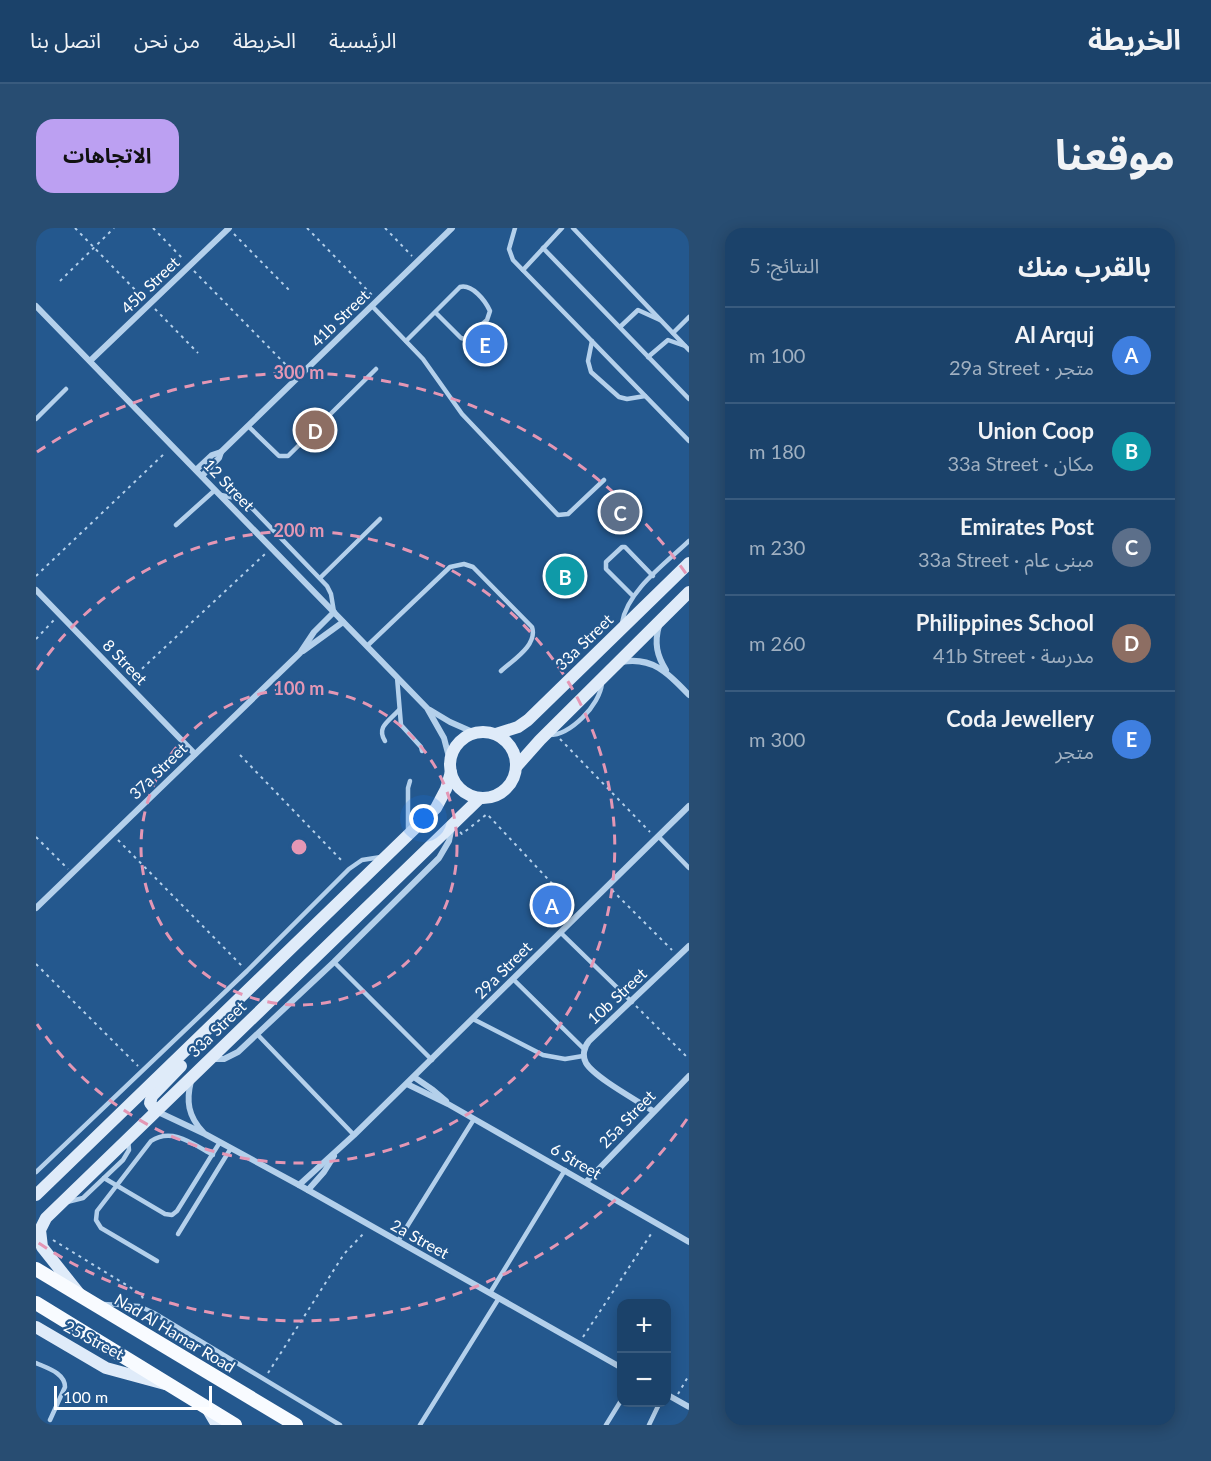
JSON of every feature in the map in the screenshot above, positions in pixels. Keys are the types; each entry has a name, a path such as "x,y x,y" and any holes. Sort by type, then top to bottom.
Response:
{"main road":[{"name":"Nad Al Hamar Road","path":"36,1269 296,1425"},
{"path":"36,1303 235,1425"}],"street":[{"name":"45b Street","path":"90,361 229,228"},
{"name":"41b Street","path":"196,470 212,455 221,452 452,228"},
{"name":"12 Street","path":"36,306 427,708 444,738 451,767"},
{"name":"41b Street","path":"202,476 219,458 221,452"},
{"name":"33a Street","path":"496,734 518,727 528,720 689,563"},
{"name":"8 Street","path":"36,590 195,754"},
{"path":"516,767 689,592"},
{"path":"675,607 689,604"},
{"name":"37a Street","path":"300,653 314,632 334,612"},
{"path":"661,621 656,644 660,659 668,673"},
{"name":"37a Street","path":"36,908 300,653 344,622"},
{"path":"620,662 645,661 654,664 668,673 689,695"},
{"name":"12 Street","path":"427,708 475,733"},
{"path":"475,733 496,734 511,748 516,767 513,779 502,792 491,797 480,798 470,795 454,782 451,767 456,746 475,733"},
{"name":"33a Street","path":"36,1195 436,808 446,789 451,767"},
{"name":"33a Street","path":"40,1232 46,1218 61,1203 480,798"},
{"name":"29a Street","path":"299,1185 318,1166 336,1153 432,1060 689,806"},
{"path":"210,1059 231,1056 334,962 439,858 449,841 453,824"},
{"name":"10b Street","path":"584,1053 589,1041 689,946"},
{"path":"156,1111 150,1103 152,1096 218,1028 229,1008"},
{"path":"584,1053 591,1069 652,1111"},
{"name":"25a Street","path":"586,1182 652,1111 689,1076"},
{"name":"2a Street","path":"192,1077 188,1092 188,1106 194,1120 205,1134"},
{"name":"6 Street","path":"414,1077 448,1104"},
{"name":"6 Street","path":"407,1084 448,1104 689,1242"},
{"name":"2a Street","path":"156,1111 205,1134 299,1185 617,1366"},
{"name":"29a Street","path":"308,1190 324,1172 336,1153"},
{"path":"40,1232 40,1242 44,1252 63,1271 81,1296"},
{"name":"25 Street","path":"36,1327 106,1368 173,1386"},
{"path":"671,1397 689,1407"},
{"path":"207,1408 217,1425"}],"lane":[{"path":"514,228 510,244 513,260 688,439"},
{"path":"523,270 562,228"},
{"path":"573,228 687,348"},
{"path":"543,248 689,399"},
{"path":"406,341 435,312 460,287 471,288 489,308 490,314 469,338 463,339 435,312"},
{"path":"375,303 423,359 462,414 558,515 568,514 604,480"},
{"path":"620,327 638,310 660,320"},
{"path":"673,333 689,317"},
{"path":"648,357 668,340 687,348"},
{"path":"592,341 588,361 591,372 619,397 627,399 646,396"},
{"path":"248,426 279,456 288,456 376,369"},
{"path":"36,418 66,389"},
{"path":"177,525 218,493 249,505 320,578 329,590 334,612"},
{"path":"320,578 380,519"},
{"path":"622,629 624,614 633,596 689,541"},
{"path":"633,596 606,569 606,562 622,547 625,547 653,576"},
{"path":"367,646 450,567 464,564 476,570 534,631 531,643 501,671"},
{"path":"397,677 399,711 403,729 421,747 422,751"},
{"path":"385,741 381,735 382,728 399,711"},
{"path":"408,836 410,782"},
{"path":"657,837 689,868"},
{"path":"37,1168 143,1071 349,869 370,858 386,857"},
{"path":"561,933 632,1002"},
{"path":"334,962 432,1060"},
{"path":"473,1019 543,1055 564,1059 584,1053 513,979"},
{"path":"257,1034 354,1135"},
{"path":"398,1241 474,1119"},
{"path":"157,1261 104,1230 98,1224 97,1211 151,1141 157,1137 172,1134 213,1155"},
{"path":"61,1203 83,1198 104,1178 126,1156 129,1150 128,1138"},
{"path":"104,1178 165,1214 172,1215 177,1211 220,1142"},
{"path":"178,1234 231,1148"},
{"path":"490,1293 565,1170"},
{"path":"420,1425 499,1298"},
{"path":"96,1304 128,1304 147,1310 340,1425"},
{"path":"36,1363 62,1376 65,1381 65,1387 50,1420"},
{"path":"606,1425 617,1406"},
{"path":"649,1425 658,1407"}],"path":[{"path":"75,228 198,353"},
{"path":"60,281 114,228"},
{"path":"153,228 298,378"},
{"path":"229,228 291,292"},
{"path":"307,228 375,303"},
{"path":"385,228 418,261"},
{"path":"36,576 172,446"},
{"path":"127,684 271,548"},
{"path":"36,639 60,614"},
{"path":"550,735 657,837"},
{"path":"240,755 349,869"},
{"path":"453,824 462,834 487,814 580,914"},
{"path":"112,834 247,971"},
{"path":"36,837 72,873"},
{"path":"608,886 679,956"},
{"path":"36,964 143,1071"},
{"path":"632,1002 689,1059"},
{"path":"578,1344 658,1224"},
{"path":"264,1380 344,1254 372,1227"},
{"path":"40,1232 141,1294 147,1310"},
{"path":"675,1399 689,1375"}],"place":[{"name":"Coda Jewellery","path":"485,344"},
{"name":"Philippines School","path":"315,430"},
{"name":"Emirates Post","path":"620,512"},
{"name":"Union Coop","path":"565,576"},
{"name":"Al Arquj","path":"552,905"}]}
